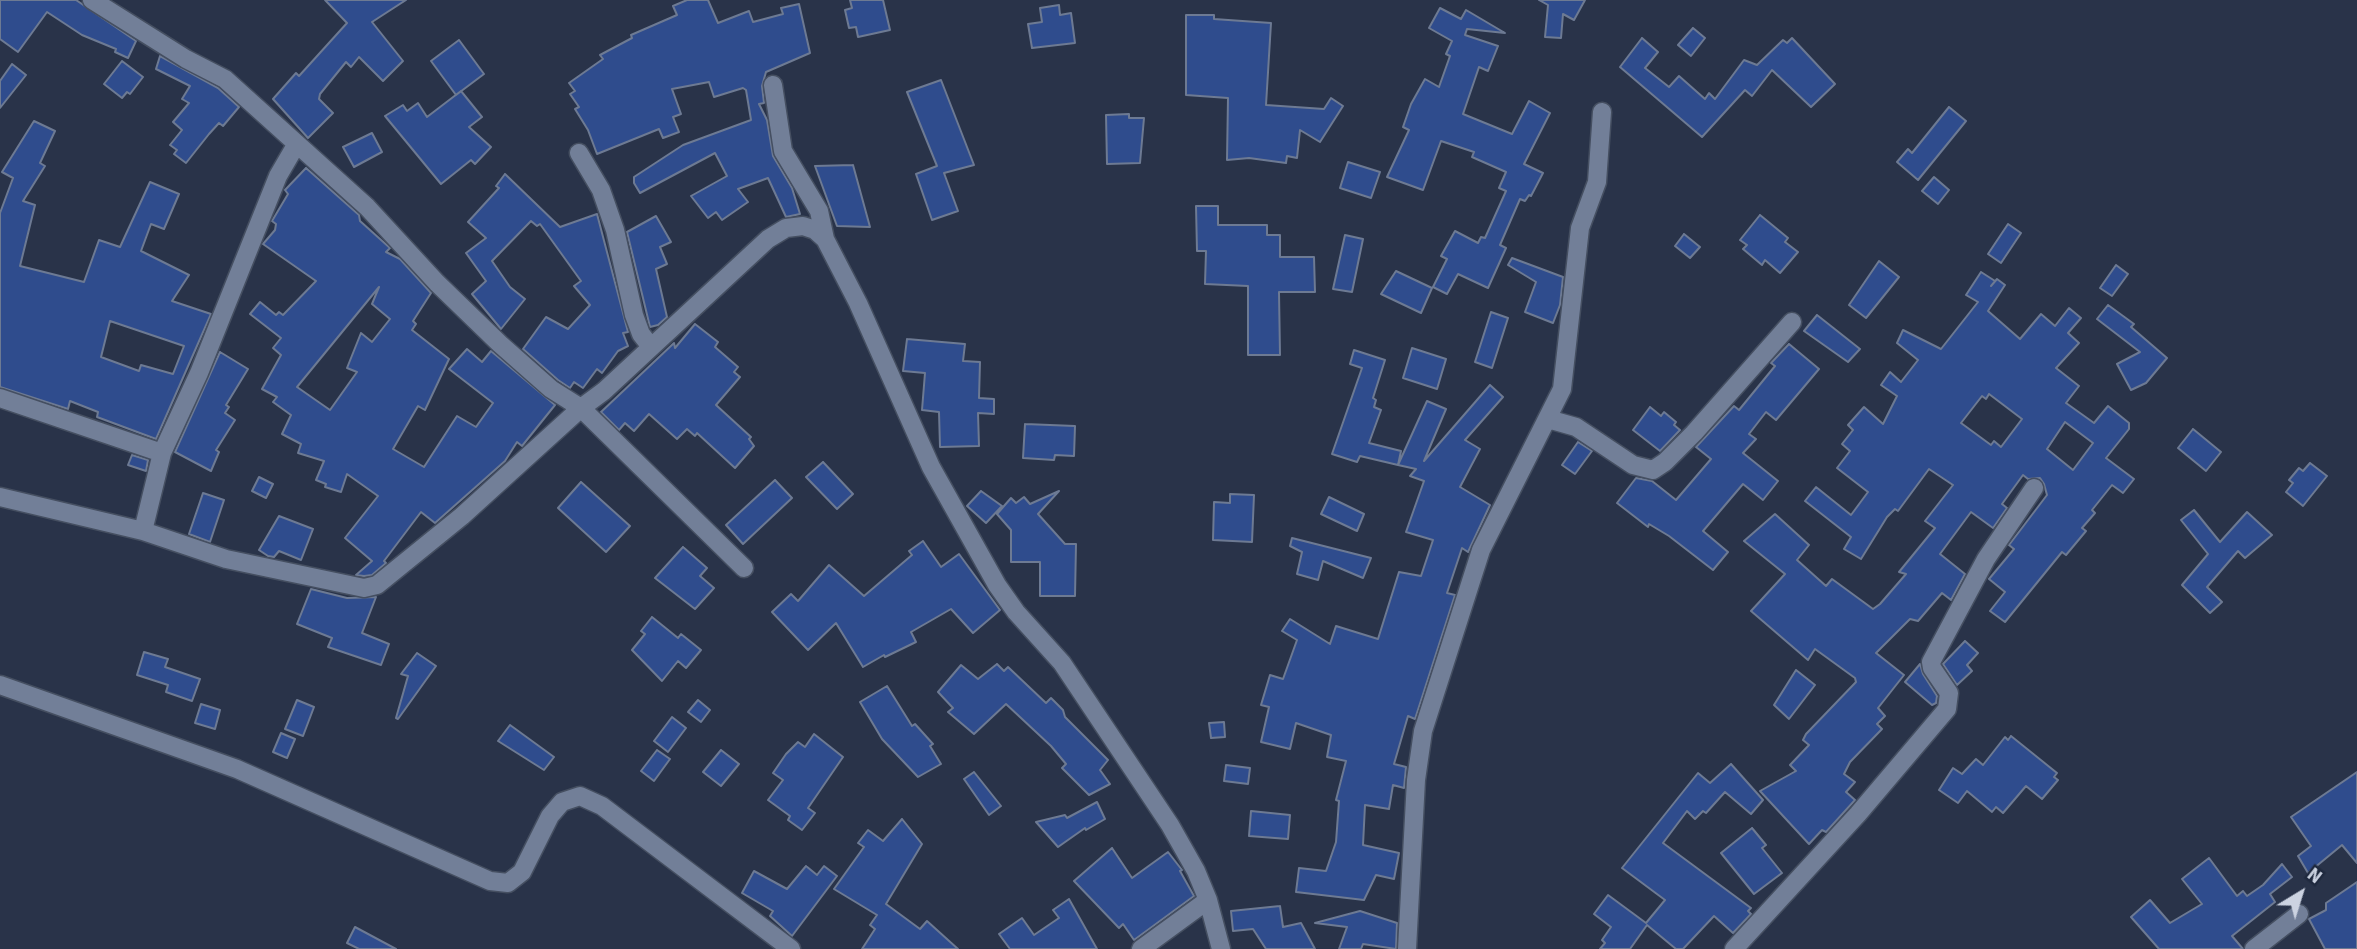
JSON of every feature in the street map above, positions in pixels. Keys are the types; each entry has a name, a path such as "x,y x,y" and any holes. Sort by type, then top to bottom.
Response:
{"street":[{"path":"92,0 186,59 225,79 368,207 437,284 551,389 581,408 744,568"},
{"path":"773,85 783,151 818,211 825,239 858,303 931,467 997,585 1070,674 1170,825 1208,900 1221,949"},
{"path":"1407,949 1418,761 1423,731 1476,560 1562,389 1580,228 1597,182 1601,112"},
{"path":"143,531 162,453 200,373 278,176 296,145"},
{"path":"579,153 601,190 615,230 634,315 641,334 651,347"},
{"path":"0,497 143,531 226,559 348,586 377,585 461,516 768,239 786,228 803,226 815,230 825,239"},
{"path":"1548,419 1576,427 1633,465 1653,470 1665,462 1694,433 1791,322"},
{"path":"0,398 162,453"},
{"path":"1734,949 1858,814 1947,709 1949,693 1931,668 1931,663 1986,559 2034,488"},
{"path":"0,685 237,769 490,881 508,883 522,872 551,816 562,802 580,796 603,806 791,949"},
{"path":"1140,949 1208,900"},
{"path":"2254,949 2299,914"}],"building":[{"path":"0,0 76,0 136,41 128,58 115,52 116,49 82,35 47,12 18,52 0,39"},
{"path":"325,0 406,0 372,22 403,61 383,81 359,57 351,67 346,62 320,94 319,99 333,113 308,138 273,99 296,73 299,76 347,23"},
{"path":"687,0 708,0 718,23 749,11 753,22 783,14 781,8 799,4 810,53 766,72 762,86 764,103 759,104 767,120 773,156 792,188 800,214 786,217 768,178 738,189 748,202 722,220 716,212 708,218 691,196 727,176 715,153 640,193 634,183 634,177 683,145 751,120 746,90 743,88 714,97 709,82 672,89 681,114 673,117 679,132 663,138 659,129 597,154 588,130 575,109 579,107 570,94 575,91 569,83 603,59 600,55 632,38 631,35 677,15 673,6"},
{"path":"850,0 883,0 890,30 858,37 856,27 849,28 845,10 852,8"},
{"path":"1539,0 1585,0 1574,20 1563,14 1561,38 1545,37 1548,5"},
{"path":"1059,5 1060,15 1071,13 1075,43 1032,48 1028,24 1042,22 1040,8"},
{"path":"1440,8 1461,19 1466,10 1505,33 1467,29 1465,35 1498,46 1488,71 1479,67 1463,114 1512,134 1529,101 1550,113 1524,164 1543,173 1531,196 1525,201 1520,199 1500,245 1506,248 1488,288 1458,274 1447,294 1433,287 1447,259 1441,256 1455,231 1478,243 1481,237 1485,238 1506,191 1499,188 1506,172 1472,157 1474,152 1441,141 1423,190 1387,177 1409,130 1403,127 1411,104 1425,79 1439,87 1450,56 1446,54 1452,41 1429,28"},
{"path":"1186,15 1214,15 1214,19 1271,23 1266,105 1324,109 1331,98 1343,106 1320,142 1300,130 1297,158 1287,156 1286,163 1249,158 1227,160 1228,98 1186,95"},
{"path":"1693,28 1705,38 1691,56 1678,45"},
{"path":"1642,38 1658,52 1645,68 1669,87 1679,76 1705,99 1709,93 1715,99 1744,60 1757,65 1783,40 1787,43 1792,38 1835,84 1811,107 1772,70 1752,96 1745,90 1702,137 1620,67"},
{"path":"459,40 484,74 456,95 431,61"},
{"path":"160,56 218,88 239,107 223,126 219,123 186,163 174,154 177,150 170,145 182,130 173,122 189,103 182,99 190,86 156,69"},
{"path":"122,61 143,77 130,94 127,92 122,98 104,84"},
{"path":"12,64 26,75 0,108 0,81"},
{"path":"941,80 974,165 944,173 958,211 932,220 916,174 937,166 907,92"},
{"path":"461,91 482,117 469,127 491,147 475,164 471,160 441,184 385,116 403,105 407,111 418,103 427,117"},
{"path":"1949,107 1966,121 1918,180 1897,162 1908,149 1912,153"},
{"path":"1129,114 1129,118 1144,118 1140,163 1107,164 1106,115"},
{"path":"34,121 55,131 40,163 45,166 23,201 35,205 20,266 84,282 99,240 120,247 150,182 179,194 164,229 151,224 141,251 189,275 172,301 211,314 156,439 97,417 98,412 70,401 68,409 0,387 0,213 13,178 2,172","holes":["110,321 184,346 173,374 141,365 139,371 101,357"]},
{"path":"372,133 382,152 354,167 343,147"},
{"path":"1348,162 1380,172 1371,198 1340,188"},
{"path":"853,165 870,227 837,226 815,166"},
{"path":"306,168 359,215 360,221 390,248 386,252 400,259 431,293 413,321 416,324 412,330 449,359 425,410 418,406 393,449 424,467 457,416 476,427 493,403 449,369 467,349 482,362 491,351 555,405 522,446 517,442 505,461 435,523 421,512 384,561 386,563 372,575 356,575 372,561 345,538 378,496 347,474 341,492 325,487 326,484 316,480 324,461 298,453 301,444 282,434 291,415 273,402 277,397 262,389 281,355 273,348 281,338 250,314 260,302 276,315 279,312 283,315 316,281 263,244 275,230 276,224 272,221 288,194 285,190","holes":["379,287 372,304 390,319 372,342 361,333 347,368 357,372 330,410 297,387"]},
{"path":"505,174 560,227 597,214 628,332 623,333 628,346 618,351 602,373 597,369 583,388 574,382 570,388 523,349 546,317 568,329 590,305 574,286 581,281 540,224 537,226 531,221 492,261 510,287 525,299 501,329 472,294 486,281 466,253 486,238 468,222 499,188 496,186"},
{"path":"1934,177 1949,190 1938,204 1922,191"},
{"path":"1196,206 1218,206 1218,225 1267,225 1267,235 1280,235 1280,257 1314,257 1315,292 1279,292 1280,355 1248,355 1248,286 1205,284 1206,251 1197,251"},
{"path":"1760,215 1788,238 1785,242 1798,252 1780,273 1765,260 1762,265 1743,249 1747,245 1740,240"},
{"path":"656,216 671,242 660,247 667,264 656,269 667,317 658,325 650,327 627,232"},
{"path":"2008,224 2021,233 2001,263 1988,254"},
{"path":"1684,234 1700,247 1690,258 1675,246"},
{"path":"1345,235 1363,239 1352,292 1333,289"},
{"path":"1512,258 1563,277 1560,305 1553,323 1525,312 1536,282 1508,265"},
{"path":"1879,261 1899,277 1866,318 1849,305"},
{"path":"2116,265 2128,274 2112,296 2100,288"},
{"path":"1396,271 1432,288 1421,313 1381,294"},
{"path":"1981,272 1995,281 1991,286 1997,279 2005,285 1988,311 2020,339 2041,314 2055,326 2069,308 2081,318 2068,333 2079,343 2056,368 2079,386 2066,403 2094,423 2108,406 2129,423 2129,429 2106,458 2134,479 2123,493 2112,485 2092,510 2095,513 2082,528 2086,531 2066,555 2062,552 2005,622 1990,611 2005,592 1989,579 2014,549 2009,545 2047,495 2044,484 2040,478 2028,479 2023,475 2002,504 2007,508 1993,528 1971,512 1940,554 1965,574 1951,600 1942,593 1918,621 1910,619 1876,653 1904,675 1878,708 1885,716 1877,724 1882,729 1850,762 1844,774 1855,782 1846,792 1855,800 1826,832 1822,830 1809,844 1760,791 1796,771 1790,765 1809,745 1803,740 1806,734 1856,682 1855,678 1815,649 1808,660 1751,611 1785,574 1744,541 1775,514 1809,545 1797,560 1826,586 1832,579 1873,609 1880,604 1906,574 1899,572 1935,528 1925,521 1953,485 1929,469 1898,511 1895,509 1887,517 1861,559 1844,549 1851,537 1805,501 1816,487 1851,515 1868,492 1837,468 1850,451 1842,444 1853,430 1848,425 1864,407 1883,424 1897,396 1881,385 1890,372 1901,382 1918,360 1897,343 1903,330 1941,349 1978,302 1966,295","holes":["1989,394 2022,419 2001,447 1994,441 1991,445 1961,423 1982,396 1986,399","2065,422 2093,443 2073,470 2047,449"]},
{"path":"2108,305 2134,324 2131,327 2167,358 2146,383 2131,390 2117,364 2140,352 2097,319"},
{"path":"1491,312 1508,318 1492,368 1475,362"},
{"path":"1817,315 1860,349 1848,362 1804,331"},
{"path":"695,324 718,342 715,347 738,367 734,372 740,377 716,405 751,437 749,439 754,446 735,468 697,433 695,436 687,429 677,439 649,414 634,431 625,423 619,430 601,412 674,343 675,348"},
{"path":"907,339 965,344 963,361 980,362 979,398 994,399 994,414 978,413 979,446 940,447 939,412 922,410 925,373 903,371"},
{"path":"1789,344 1819,369 1776,420 1766,412 1749,434 1756,439 1743,453 1778,481 1763,500 1743,484 1703,531 1728,552 1713,570 1669,536 1649,524 1648,527 1617,503 1636,478 1652,481 1676,500 1711,459 1696,447 1734,406 1739,410 1775,366 1771,363"},
{"path":"1412,348 1446,359 1437,389 1403,378"},
{"path":"1354,350 1385,360 1373,398 1376,400 1374,407 1381,410 1369,443 1401,451 1398,465 1360,456 1357,462 1332,454 1362,368 1350,364"},
{"path":"220,352 248,369 226,405 229,407 225,413 235,420 216,450 219,452 211,471 175,452"},
{"path":"1490,385 1503,397 1465,440 1480,449 1460,487 1490,505 1468,552 1462,548 1447,593 1455,595 1415,719 1408,716 1394,764 1406,767 1404,788 1393,785 1389,809 1365,805 1363,845 1399,853 1394,879 1376,875 1364,900 1296,892 1299,868 1326,871 1336,842 1339,801 1336,800 1346,761 1327,757 1331,735 1296,723 1290,749 1261,742 1269,707 1261,705 1270,675 1283,679 1297,640 1282,631 1290,619 1330,644 1336,626 1378,639 1399,572 1421,576 1433,540 1406,532 1424,481 1410,476 1416,469 1398,465 1427,401 1446,409 1424,461"},
{"path":"1650,407 1661,416 1664,412 1676,422 1674,425 1680,430 1660,451 1633,430"},
{"path":"1025,424 1075,426 1074,456 1055,455 1054,460 1023,458"},
{"path":"2193,429 2221,452 2206,471 2178,448"},
{"path":"1578,442 1592,451 1575,474 1562,465"},
{"path":"132,455 148,460 146,471 128,465"},
{"path":"823,462 853,494 837,509 806,477"},
{"path":"2310,463 2327,476 2303,506 2286,492 2293,483 2289,480 2299,468 2303,471"},
{"path":"259,477 273,484 266,498 252,491"},
{"path":"775,480 792,498 743,544 726,525"},
{"path":"581,482 630,526 606,552 558,508"},
{"path":"981,491 1002,506 986,523 967,506"},
{"path":"1059,491 1038,514 1065,544 1076,544 1075,596 1040,596 1040,562 1011,562 1011,530 997,514 1011,498 1016,503 1024,497 1030,504"},
{"path":"203,493 224,500 210,542 189,534"},
{"path":"1230,494 1254,495 1252,542 1213,540 1214,502 1230,503"},
{"path":"1329,497 1364,514 1357,531 1321,514"},
{"path":"2194,510 2220,542 2247,512 2272,535 2245,558 2238,551 2207,587 2222,602 2210,613 2182,585 2208,554 2181,520"},
{"path":"279,516 313,529 301,560 279,551 274,557 268,556 259,550"},
{"path":"1292,538 1371,558 1363,578 1323,561 1318,580 1297,574 1302,552 1290,546"},
{"path":"923,541 941,567 959,554 1000,610 973,633 951,609 911,632 916,642 863,667 836,623 808,650 772,612 791,594 798,601 829,565 864,596 912,555 909,551"},
{"path":"683,547 707,568 700,576 714,588 695,609 655,578"},
{"path":"311,589 347,598 376,597 362,633 389,644 381,665 328,647 332,638 297,624"},
{"path":"652,617 678,638 681,634 701,650 686,668 678,661 662,681 632,650 645,634 641,631"},
{"path":"1965,641 1978,653 1967,665 1972,671 1957,685 1943,664"},
{"path":"144,652 168,659 165,667 200,679 192,701 166,692 168,685 137,675"},
{"path":"417,653 436,666 398,719 396,718 408,676 401,674"},
{"path":"997,664 1004,671 1008,667 1046,703 1051,698 1063,710 1065,717 1108,760 1100,770 1110,784 1089,795 1062,768 1066,764 1051,746 1006,704 974,734 948,712 953,708 938,692 961,665 978,679"},
{"path":"1920,664 1937,696 1936,703 1932,705 1905,682"},
{"path":"1796,670 1815,685 1789,719 1774,705"},
{"path":"887,686 912,726 915,724 933,744 930,746 941,764 918,777 882,739 860,702"},
{"path":"297,700 314,707 303,736 285,729"},
{"path":"698,700 710,710 701,722 688,712"},
{"path":"201,704 220,710 215,729 195,723"},
{"path":"672,717 686,728 668,752 654,741"},
{"path":"1224,722 1225,737 1211,738 1209,723"},
{"path":"510,725 554,757 544,770 498,741"},
{"path":"281,733 295,739 287,758 273,752"},
{"path":"814,734 843,757 808,808 815,813 802,830 788,820 790,816 768,800 783,780 773,773 786,754 798,742 805,747"},
{"path":"2011,736 2057,773 2054,777 2058,780 2042,799 2026,786 2003,813 1996,807 1992,812 1967,791 1958,803 1939,790 1953,768 1962,774 1976,759 1983,765 2005,737 2008,740"},
{"path":"657,750 670,759 654,781 641,771"},
{"path":"721,750 739,764 721,786 703,772"},
{"path":"1731,764 1763,800 1751,814 1725,792 1706,813 1703,811 1695,819 1687,811 1663,843 1751,908 1748,911 1751,914 1733,933 1714,916 1683,949 1676,949 1647,925 1630,949 1600,949 1605,943 1602,940 1611,927 1594,914 1608,895 1646,923 1665,900 1622,868 1698,773 1710,783"},
{"path":"1226,765 1250,768 1248,784 1224,781"},
{"path":"974,772 1001,806 989,815 964,779"},
{"path":"2357,772 2357,863 2342,845 2308,873 2298,856 2311,846 2291,817"},
{"path":"1097,802 1105,819 1086,830 1085,828 1058,847 1036,822 1065,815 1067,818"},
{"path":"1251,811 1290,815 1288,839 1249,836"},
{"path":"902,819 922,844 886,904 920,929 927,921 958,949 862,949 875,929 870,925 877,915 834,889 864,847 858,843 868,830 883,841"},
{"path":"1752,828 1766,845 1762,848 1782,873 1754,894 1721,853"},
{"path":"1112,848 1132,878 1168,852 1182,870 1180,871 1194,896 1134,940 1123,924 1119,928 1074,881"},
{"path":"2209,858 2237,896 2243,891 2247,896 2263,885 2282,864 2292,877 2270,894 2275,902 2232,936 2243,949 2159,949 2131,917 2150,900 2170,923 2202,904 2182,879"},
{"path":"806,866 817,875 824,866 837,876 792,936 770,916 773,911 742,893 754,871 787,889"},
{"path":"2357,882 2357,949 2325,949 2309,919 2326,910 2326,903"},
{"path":"1069,899 1097,949 1010,949 999,934 1022,918 1034,935 1059,918 1053,910"},
{"path":"1280,906 1283,927 1301,923 1315,949 1266,949 1253,929 1233,931 1231,911"},
{"path":"1360,911 1397,923 1396,949 1363,944 1361,949 1339,949 1347,927 1315,923"},
{"path":"355,927 396,949 359,949 347,943"}]}
